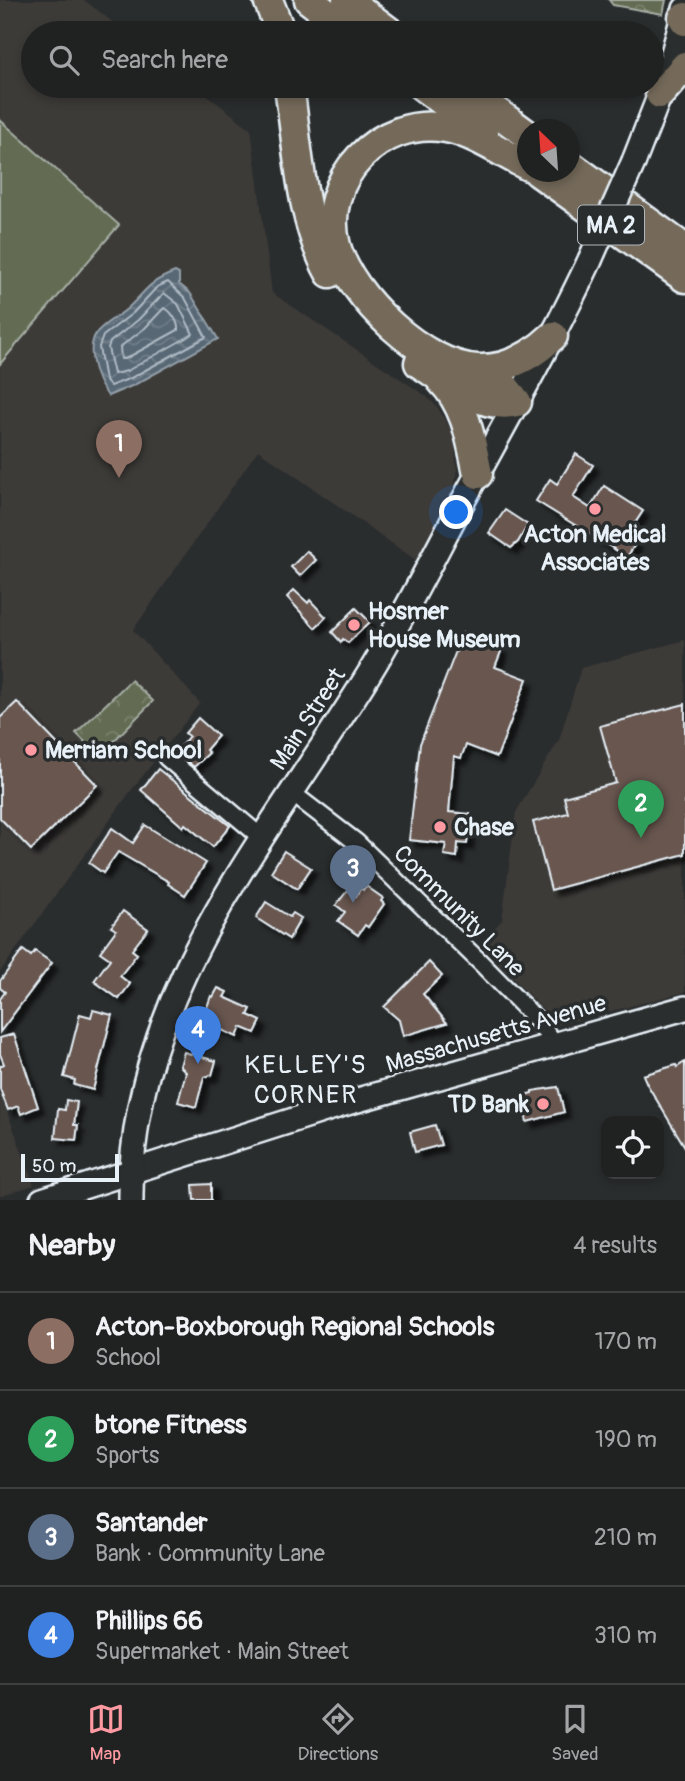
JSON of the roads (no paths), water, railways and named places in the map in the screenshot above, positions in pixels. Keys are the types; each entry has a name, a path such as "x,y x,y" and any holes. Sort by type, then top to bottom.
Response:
{"highway":[{"path":"268,0 276,21"},
{"path":"309,0 336,21"},
{"path":"347,0 375,21"},
{"path":"664,90 685,66"},
{"path":"291,98 312,232 324,263 342,293 367,323 397,348 481,399 503,405 517,402 505,387 427,350 396,328 370,303 353,282 342,262 335,241 333,219 338,193 352,165 369,148 393,134 418,128 443,127 517,160"},
{"path":"438,98 517,157"},
{"path":"477,98 517,128"},
{"name":"MA 2","path":"580,174 685,249"},
{"name":"MA 2","path":"552,182 685,278"},
{"path":"458,365 474,369 507,365 531,355 553,336"},
{"path":"428,369 443,382 457,401 469,431 478,474"}],"main road":[{"name":"Main Street","path":"664,81 684,16"},
{"name":"Main Street","path":"131,1200 131,1172 148,1077 176,990 210,921 379,658 553,336 634,161 658,98"},
{"name":"Massachusetts Avenue","path":"42,1200 347,1103 685,1008"}],"street":[{"path":"167,758 262,838"},
{"name":"Community Lane","path":"292,793 366,852 538,1021 554,1044"}],"water":[{"path":"175,272 179,274 179,284 190,293 218,339 134,385 108,396 99,382 93,364 94,338 102,327 125,310 153,283"}],"place":[{"name":"Acton-Boxborough Regional Schools","path":"119,478"},
{"name":"Acton Medical Associates","path":"595,509"},
{"name":"Hosmer House Museum","path":"354,625"},
{"name":"Merriam School","path":"31,750"},
{"name":"Chase","path":"440,827"},
{"name":"btone Fitness","path":"641,838"},
{"name":"Santander","path":"353,903"},
{"name":"Phillips 66","path":"198,1064"},
{"name":"TD Bank","path":"543,1104"}],"district":[{"name":"KELLEY'S CORNER","path":"306,1080"}]}
